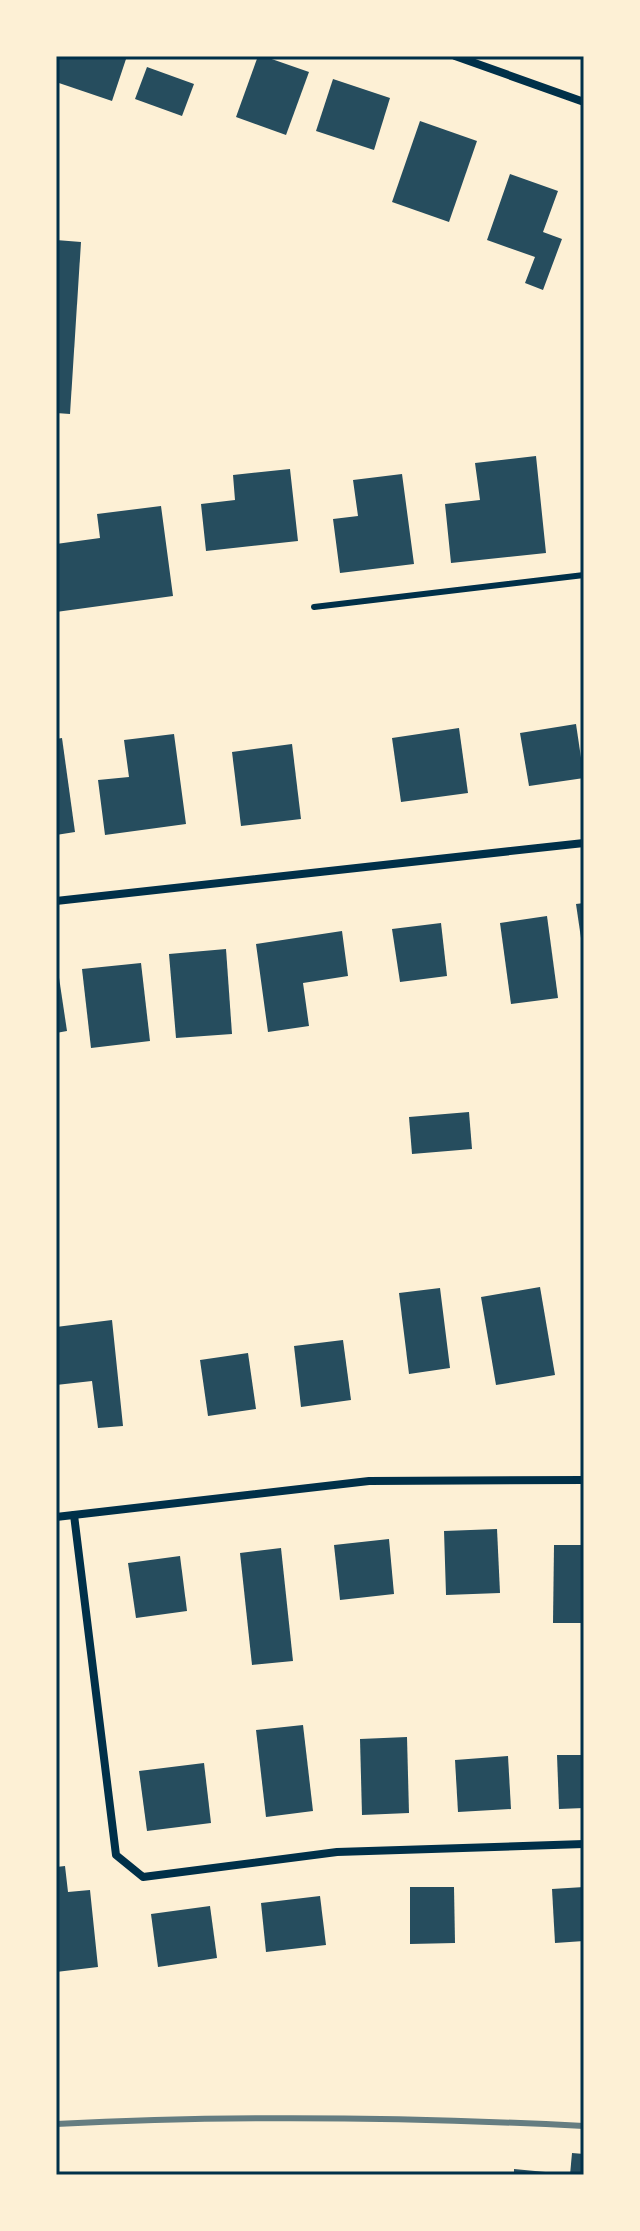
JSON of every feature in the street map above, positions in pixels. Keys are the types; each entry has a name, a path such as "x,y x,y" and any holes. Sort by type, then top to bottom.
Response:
{"street":[{"path":"455,56 584,102"},
{"path":"56,901 584,843"},
{"path":"56,1517 369,1481 584,1480"},
{"path":"74,1515 116,1855 143,1877 337,1852 584,1844"}],"lane":[{"path":"314,607 584,575"}],"building":[{"path":"56,56 127,56 112,101 56,82"},
{"path":"258,56 309,72 286,135 236,117"},
{"path":"147,67 194,84 182,116 135,99"},
{"path":"333,79 390,98 374,150 316,131"},
{"path":"420,121 477,141 449,222 392,202"},
{"path":"510,174 558,191 543,232 562,239 543,290 525,283 535,257 487,240"},
{"path":"56,240 81,242 70,414 56,413"},
{"path":"536,456 546,553 451,563 445,504 480,500 475,463"},
{"path":"290,469 298,541 206,551 201,504 235,500 233,475"},
{"path":"402,474 414,564 340,573 333,519 358,516 353,480"},
{"path":"161,506 173,596 56,612 56,544 100,538 97,514"},
{"path":"576,724 584,778 529,786 520,733"},
{"path":"459,728 468,793 401,802 392,738"},
{"path":"174,734 186,824 105,835 98,780 129,777 124,740"},
{"path":"62,738 75,832 56,835 56,739"},
{"path":"292,744 301,819 241,826 232,752"},
{"path":"584,903 584,945 582,945 576,904"},
{"path":"547,916 558,998 511,1004 500,923"},
{"path":"441,923 447,976 400,982 392,929"},
{"path":"342,931 348,976 303,983 309,1026 268,1032 256,944"},
{"path":"226,949 232,1034 176,1038 169,954"},
{"path":"141,963 150,1041 91,1048 82,969"},
{"path":"56,972 67,1031 56,1033"},
{"path":"469,1112 472,1149 412,1154 409,1117"},
{"path":"540,1287 555,1375 496,1385 481,1297"},
{"path":"440,1288 450,1368 409,1374 399,1293"},
{"path":"112,1320 123,1426 98,1428 92,1381 56,1385 56,1327"},
{"path":"343,1340 351,1400 301,1407 294,1346"},
{"path":"248,1353 256,1409 208,1416 200,1360"},
{"path":"497,1529 500,1593 446,1595 444,1531"},
{"path":"389,1539 394,1594 340,1600 334,1545"},
{"path":"554,1545 584,1545 584,1623 553,1623"},
{"path":"281,1548 293,1661 252,1665 240,1553"},
{"path":"180,1556 187,1611 136,1618 128,1563"},
{"path":"303,1725 313,1811 266,1817 256,1730"},
{"path":"407,1737 409,1813 362,1815 360,1739"},
{"path":"557,1755 584,1755 584,1808 559,1809"},
{"path":"508,1756 511,1809 458,1812 455,1760"},
{"path":"204,1763 211,1823 147,1831 139,1771"},
{"path":"65,1866 68,1892 90,1890 98,1967 56,1972 56,1867"},
{"path":"410,1887 454,1887 455,1943 410,1944"},
{"path":"584,1887 584,1941 555,1943 552,1889"},
{"path":"320,1896 326,1945 266,1952 261,1903"},
{"path":"210,1906 217,1958 158,1967 151,1914"},
{"path":"572,2153 584,2154 584,2175 570,2175"},
{"path":"514,2169 556,2173 556,2175 514,2175"}],"railway":[{"path":"56,2124 320,2118 584,2126"}]}
